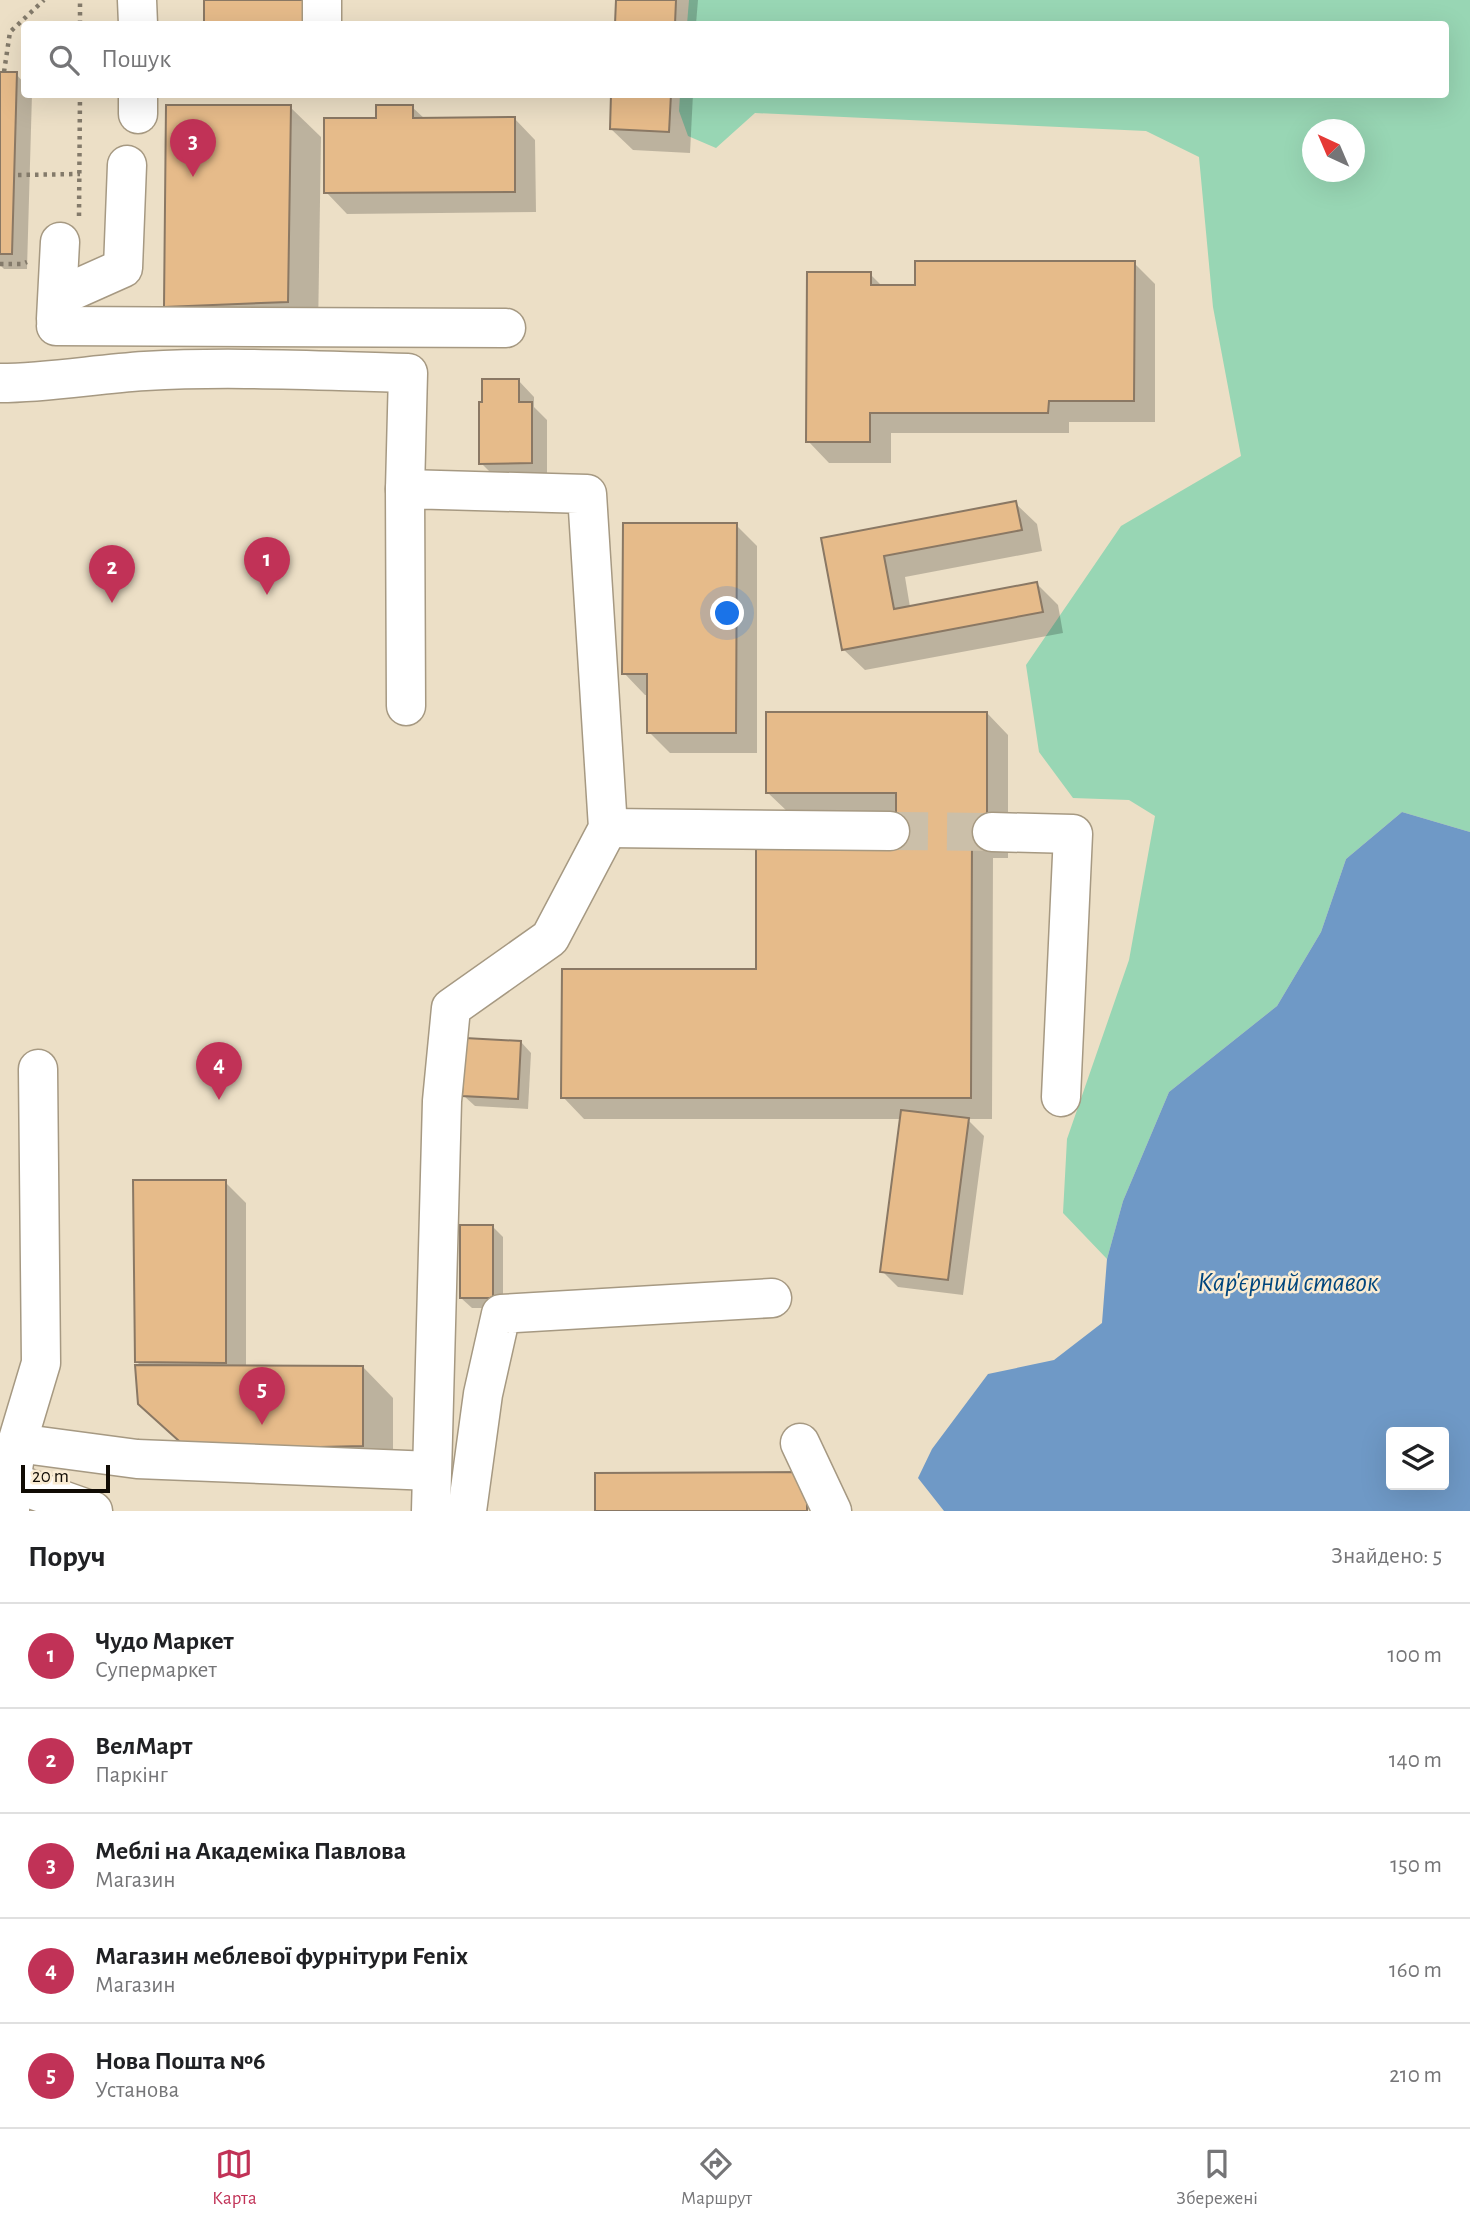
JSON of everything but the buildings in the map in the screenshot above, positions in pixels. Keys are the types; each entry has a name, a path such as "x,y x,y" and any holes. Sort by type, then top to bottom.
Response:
{"street":[{"path":"137,0 138,21"},
{"path":"322,0 322,21"},
{"path":"57,311 123,268 127,165"},
{"path":"53,380 60,242"},
{"path":"57,311 506,328"},
{"path":"0,383 226,368 408,373 405,489 406,706"},
{"path":"405,489 587,494 608,828 550,938 451,1008 442,1101 430,1511"},
{"path":"608,828 890,831"},
{"path":"992,832 1073,834 1061,1097"},
{"path":"38,1069 41,1363 17,1443 7,1491 93,1511"},
{"path":"467,1511 483,1394 501,1314 772,1298"},
{"path":"17,1443 138,1459 432,1471"},
{"path":"800,1443 832,1511"}],"path":[{"path":"22,21 44,0"},
{"path":"80,0 80,21"},
{"path":"4,72 10,32 21,22"},
{"path":"0,264 22,264 79,230 80,98"},
{"path":"18,175 79,174"}],"green space":[{"path":"689,0 1470,0 1470,832 1402,812 1346,859 1321,932 1277,1006 1169,1092 1123,1201 1107,1259 1063,1213 1067,1139 1129,960 1155,816 1129,800 1073,798 1039,752 1026,665 1121,526 1241,456 1213,307 1199,157 1146,131 755,113 716,148 688,136 679,111 680,98 1449,98 1449,21 687,21"}],"water":[{"name":"Кар'єрний ставок","path":"1402,812 1470,832 1470,1511 944,1511 918,1478 932,1449 988,1374 1054,1360 1102,1323 1107,1259 1123,1201 1169,1092 1277,1006 1321,932 1346,859"}],"tunnel":[{"path":"890,831 992,832"}],"place":[{"name":"Меблі на Академіка Павлова","path":"193,177"},
{"name":"Чудо Маркет","path":"267,595"},
{"name":"ВелМарт","path":"112,603"},
{"name":"Магазин меблевої фурнітури Fenix","path":"219,1100"},
{"name":"Нова Пошта №6","path":"262,1425"}]}
